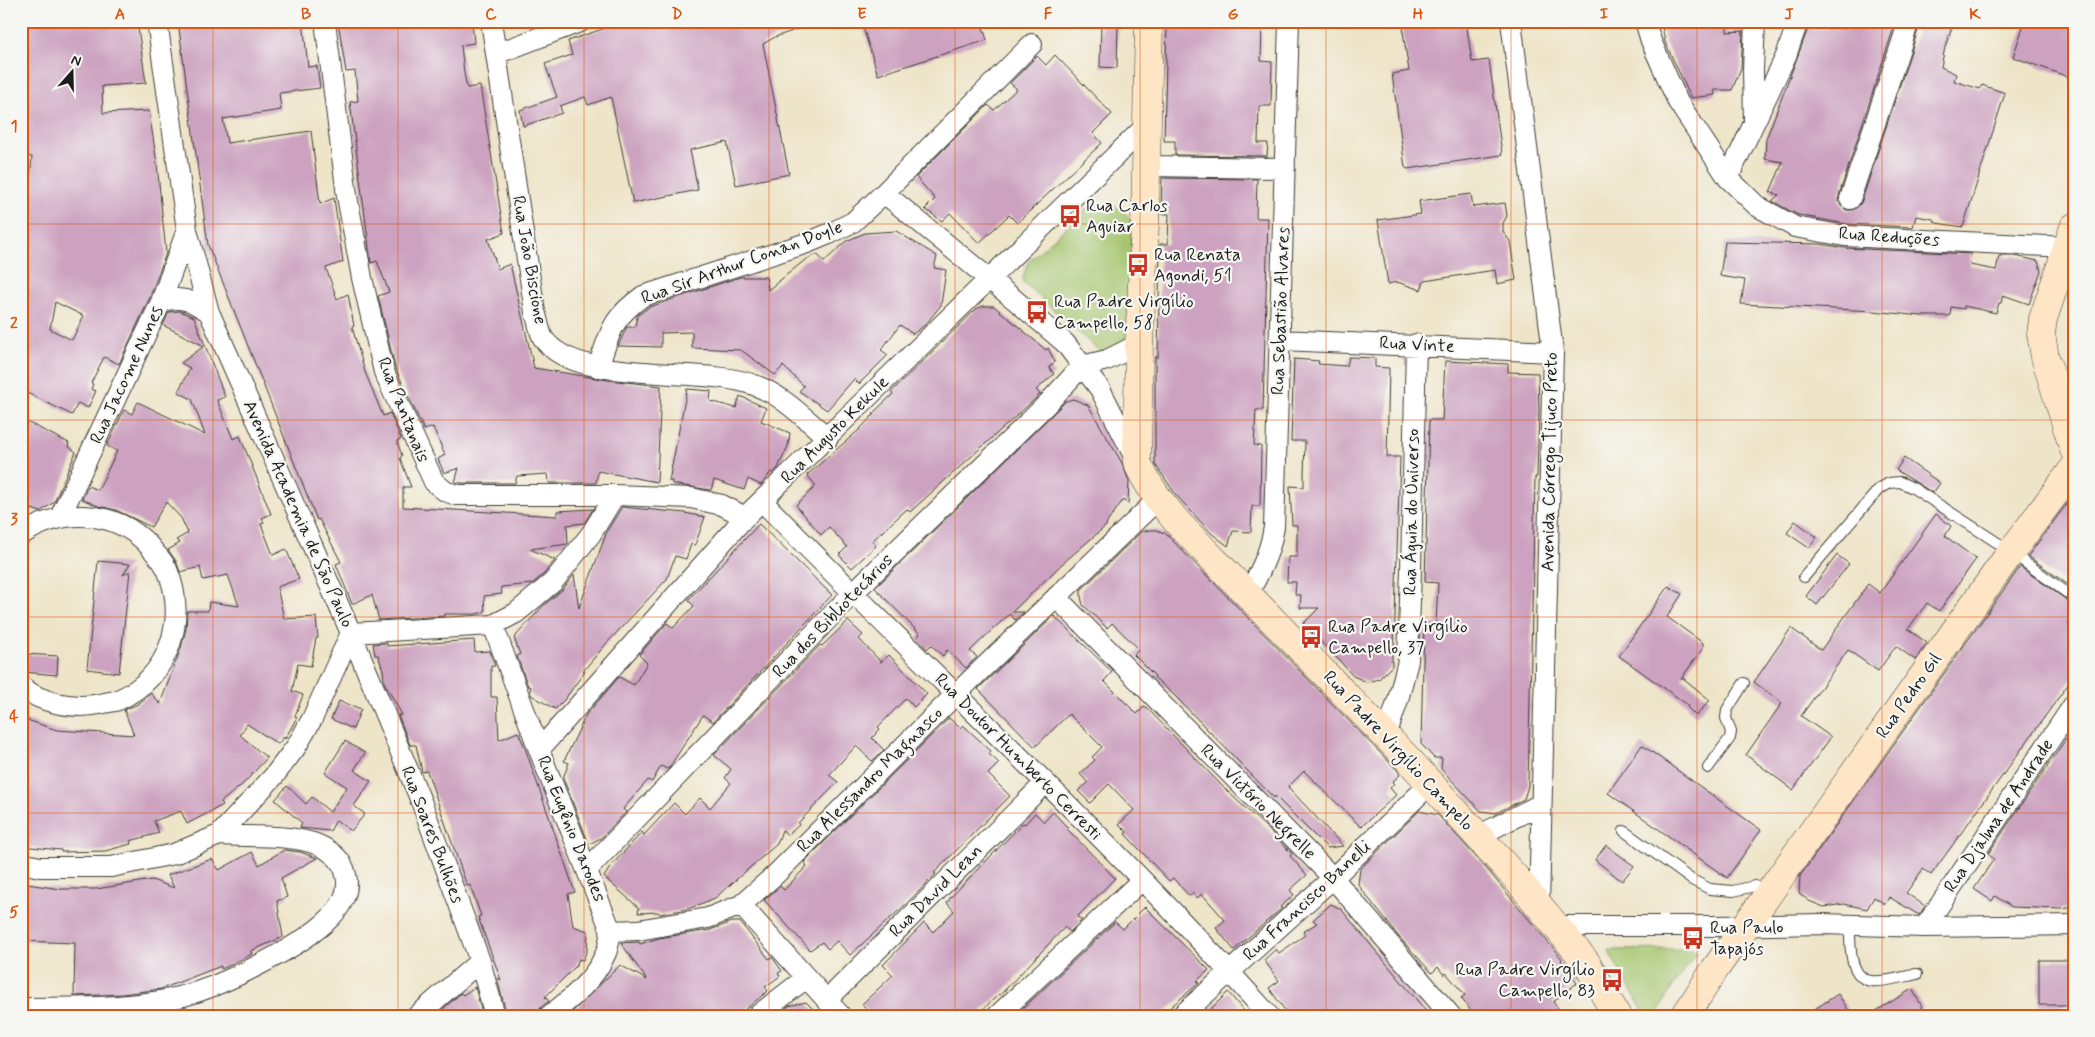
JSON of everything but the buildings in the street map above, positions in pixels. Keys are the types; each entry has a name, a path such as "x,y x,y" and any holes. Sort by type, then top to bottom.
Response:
{"street":[{"name":"Avenida Academia de São Paulo","path":"21,863 40,867 111,867 174,854 219,836 274,776 296,747 312,719 351,633 209,312 187,230 157,21"},
{"name":"Rua Pantanais","path":"325,21 347,196 364,288 384,372 434,482 445,491 456,495 614,495 708,500 746,517"},
{"name":"Rua João Biscione","path":"491,21 536,312 542,337 551,348 567,358 598,367 729,378 754,384 778,396 828,438"},
{"path":"496,54 582,21"},
{"path":"1137,462 1149,21"},
{"name":"Rua Sebastião Alvares","path":"1248,594 1266,563 1272,544 1274,527 1289,21"},
{"name":"Avenida Córrego Tijuco Preto","path":"1511,21 1553,352 1541,804 1547,916"},
{"path":"1646,21 1650,41 1678,102 1728,178"},
{"path":"1754,126 1753,70 1755,21"},
{"path":"1728,178 1786,56 1798,21"},
{"path":"1850,199 1909,21"},
{"name":"Rua Sir Arthur Conan Doyle","path":"598,367 614,322 626,308 643,296 831,233 853,222 1032,44"},
{"name":"Rua Augusto Kekule","path":"539,750 746,517 1147,125"},
{"path":"1146,166 1286,168"},
{"name":"Rua Reduções","path":"1728,178 1757,206 1795,227 1845,236 2070,237"},
{"path":"884,193 1065,343 1100,389 1137,462"},
{"name":"Rua Jacome Nunes","path":"60,517 161,302 187,230"},
{"path":"2070,237 2041,334 2045,356 2064,386 2074,450"},
{"path":"161,302 178,298 188,300 209,312"},
{"name":"Rua Vinte","path":"1281,340 1416,344 1553,352"},
{"path":"1082,366 1107,360 1139,344"},
{"name":"Rua Águia do Universo","path":"1386,736 1408,661 1416,344"},
{"name":"Rua dos Bibliotecários","path":"587,870 852,594 1047,404 1082,366"},
{"name":"Rua Padre Virgílio Campelo","path":"1137,462 1158,499 1178,523 1386,736 1478,836 1586,962 1617,1016"},
{"name":"Rua Pedro Gil","path":"1685,1016 1715,969 1768,894 2011,552 2074,468"},
{"path":"351,633 493,625 516,613 553,582 591,534 614,495"},
{"name":"Rua Alessandro Magnasco","path":"611,931 638,930 708,918 741,905 776,875 955,695 1158,499"},
{"name":"Rua Doutor Humberto Cerresti","path":"763,502 852,594 1142,880 1230,972 1269,1016"},
{"path":"21,535 34,526 60,517 91,515 122,524 147,542 166,567 176,597 175,629 165,658 145,683 118,700 86,707 53,703 21,686"},
{"name":"Rua Victório Negrelle","path":"1056,597 1334,878 1451,1016"},
{"name":"Rua Eugênio Darodes","path":"493,625 539,750 611,931"},
{"name":"Rua Soares Bulhões","path":"351,633 421,801 480,960 495,1016"},
{"name":"Rua Djalma de Andrade","path":"1925,927 2074,704"},
{"name":"Rua David Lean","path":"827,1000 1045,783"},
{"name":"Rua Francisco Banelli","path":"1181,1016 1334,878 1430,784"},
{"path":"1478,836 1541,804"},
{"path":"21,1008 132,1006 198,991 232,978 298,942 331,917 343,900 348,882 344,866 334,854 313,843 280,838 219,836"},
{"path":"997,1016 1142,880"},
{"path":"741,905 841,1016"},
{"path":"1547,916 1746,926 1850,924 1925,927 2074,926"},
{"path":"550,1016 570,999 594,974 606,954 611,931"},
{"path":"417,1016 480,960"},
{"path":"757,1016 806,978"}],"lane":[{"path":"1804,577 1879,489 1889,483 1900,482 1913,488 2011,552 2074,598"},
{"path":"1708,768 1730,738 1731,732 1726,718 1726,710 1744,682"},
{"path":"1624,831 1692,880 1710,889 1733,891 1755,886 1768,894"},
{"path":"1850,924 1850,955 1860,975 1872,982 1918,974"}],"green space":[{"path":"1100,204 1117,207 1125,213 1131,222 1132,228 1127,343 1113,364 1022,281 1028,262 1085,210"},
{"path":"1677,949 1698,951 1674,984 1656,1016 1646,1016 1609,950"}],"place":[{"name":"Rua Carlos Aguiar","path":"1070,216"},
{"name":"Rua Renata Agondi, 51","path":"1138,265"},
{"name":"Rua Padre Virgílio Campello, 58","path":"1037,312"},
{"name":"Rua Padre Virgílio Campello, 37","path":"1311,637"},
{"name":"Rua Paulo Tapajós","path":"1693,938"},
{"name":"Rua Padre Virgílio Campello, 83","path":"1612,980"}]}
